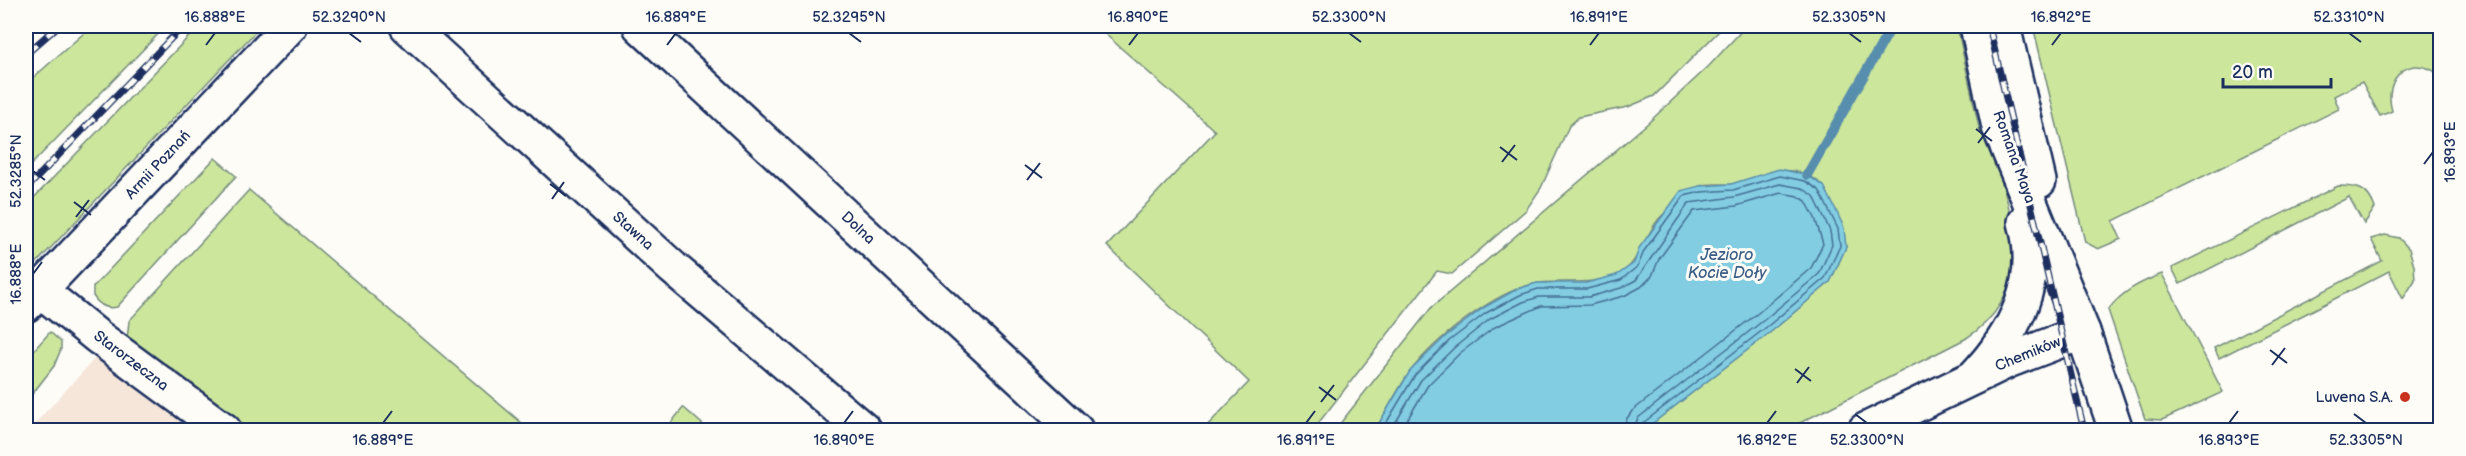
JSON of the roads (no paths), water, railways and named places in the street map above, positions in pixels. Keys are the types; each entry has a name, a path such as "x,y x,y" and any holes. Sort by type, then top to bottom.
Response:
{"street":[{"name":"Armii Poznań","path":"33,298 290,26"},
{"name":"Stawna","path":"407,26 673,268 864,430"},
{"name":"Dolna","path":"640,26 1076,430"},
{"name":"Romana Maya","path":"1977,26 2001,76 2064,285"},
{"name":"Romana Maya","path":"2003,26 1999,127 2083,332 2116,430"},
{"name":"Chemików","path":"1974,377 1993,357 2009,334 2021,308 2031,266 2031,245 1999,127"},
{"name":"Starorzeczna","path":"33,298 89,330 224,430"},
{"name":"Chemików","path":"1865,430 2010,360 2083,332"}],"water":[{"name":"Jezioro Kocie Doły","path":"1779,169 1807,175 1824,186 1835,208 1844,228 1846,247 1830,282 1772,331 1644,430 1375,430 1410,371 1446,336 1483,308 1517,289 1537,283 1586,283 1617,275 1634,263 1639,248 1681,191 1700,186 1731,184"}],"waterway":[{"path":"1807,175 1892,26"}],"railway":[{"path":"26,54 58,26"},
{"path":"26,189 183,26"},
{"path":"1989,26 2084,430"}],"place":[{"name":"Luvena S.A.","path":"2405,397"}]}
